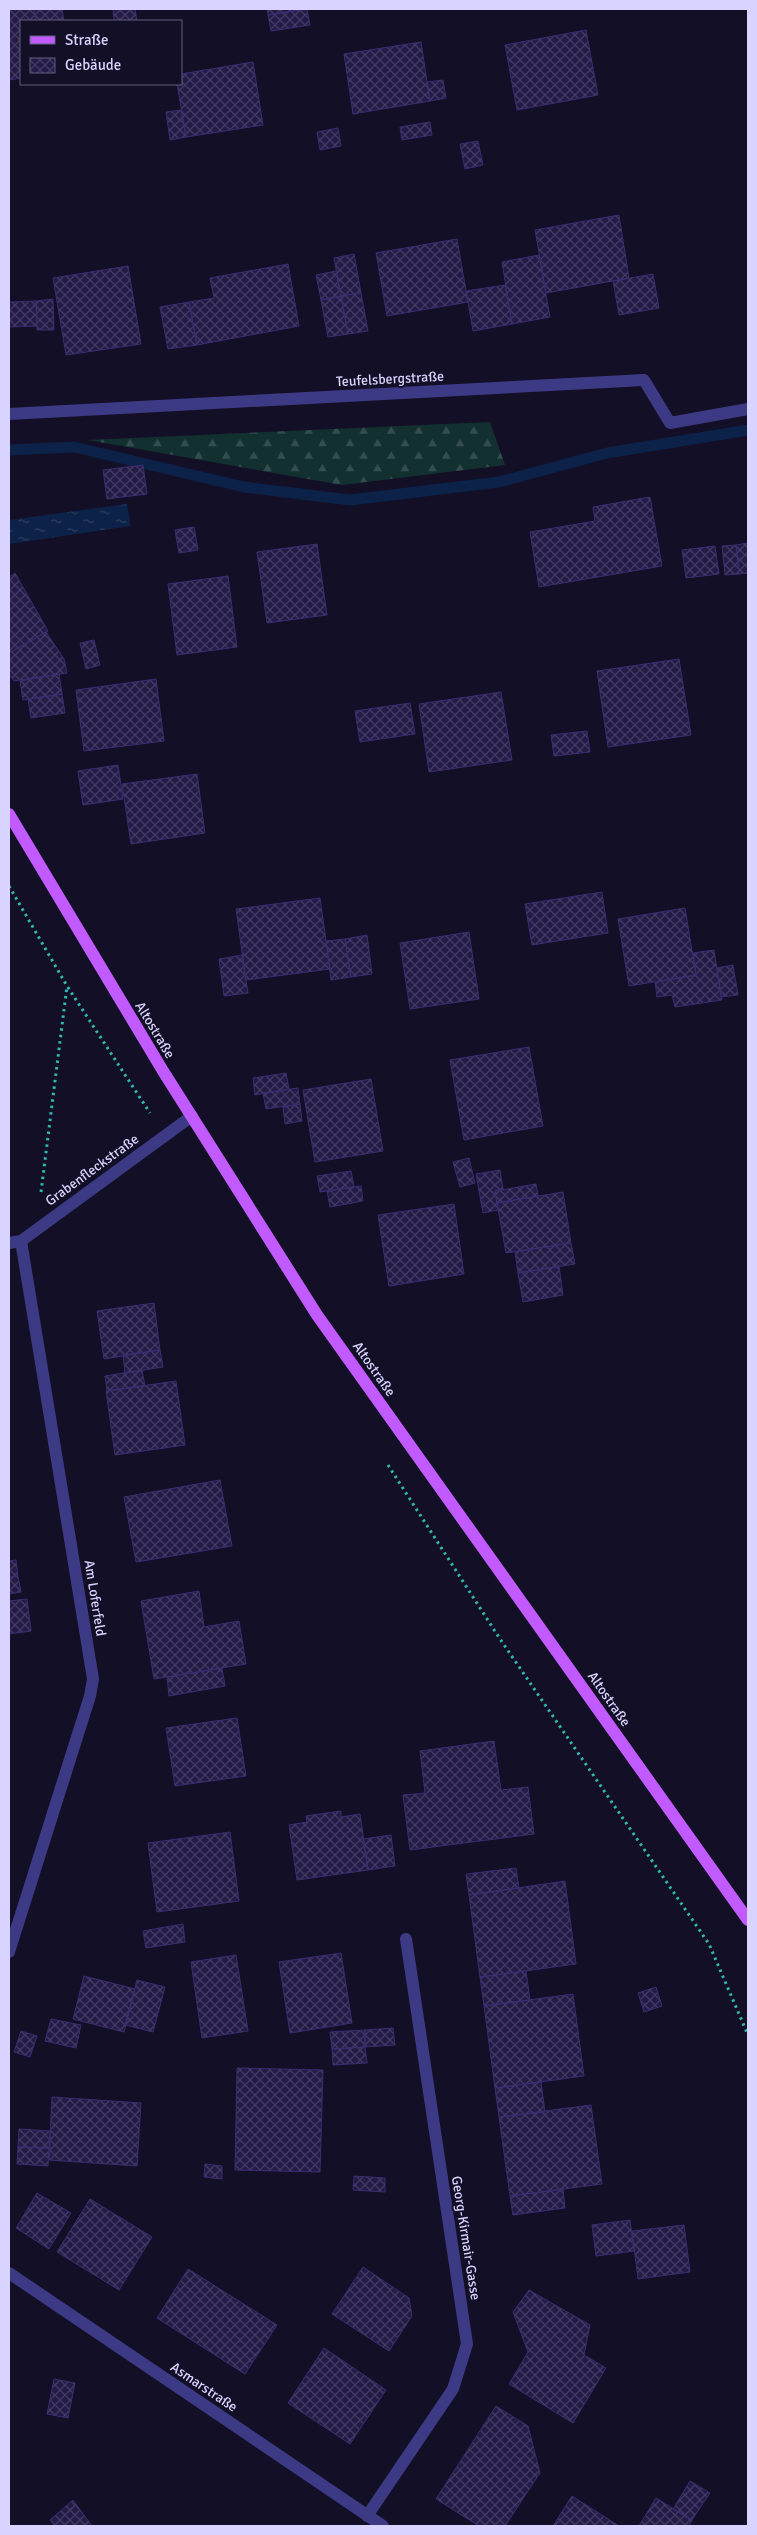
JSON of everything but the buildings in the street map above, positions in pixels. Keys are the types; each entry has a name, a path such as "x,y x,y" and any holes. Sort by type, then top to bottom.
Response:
{"main road":[{"name":"Altostraße","path":"9,814 192,1116 317,1315 748,1920"}],"street":[{"name":"Teufelsbergstraße","path":"9,414 644,380 670,424 748,410"},
{"name":"Grabenfleckstraße","path":"15,1242 36,1230 192,1116"},
{"name":"Am Loferfeld","path":"9,1952 90,1696 93,1679 15,1242"},
{"name":"Georg-Kirmair-Gasse","path":"367,2516 453,2389 467,2344 406,1939"},
{"name":"Asmarstraße","path":"9,2273 383,2526"}],"path":[{"path":"36,1230 67,986"}],"green space":[{"path":"490,422 505,465 342,485 88,440"}],"water":[{"path":"127,504 131,526 9,544 9,520"}],"waterway":[{"path":"9,450 74,447 244,487 350,500 499,482 607,453 748,430"}]}
